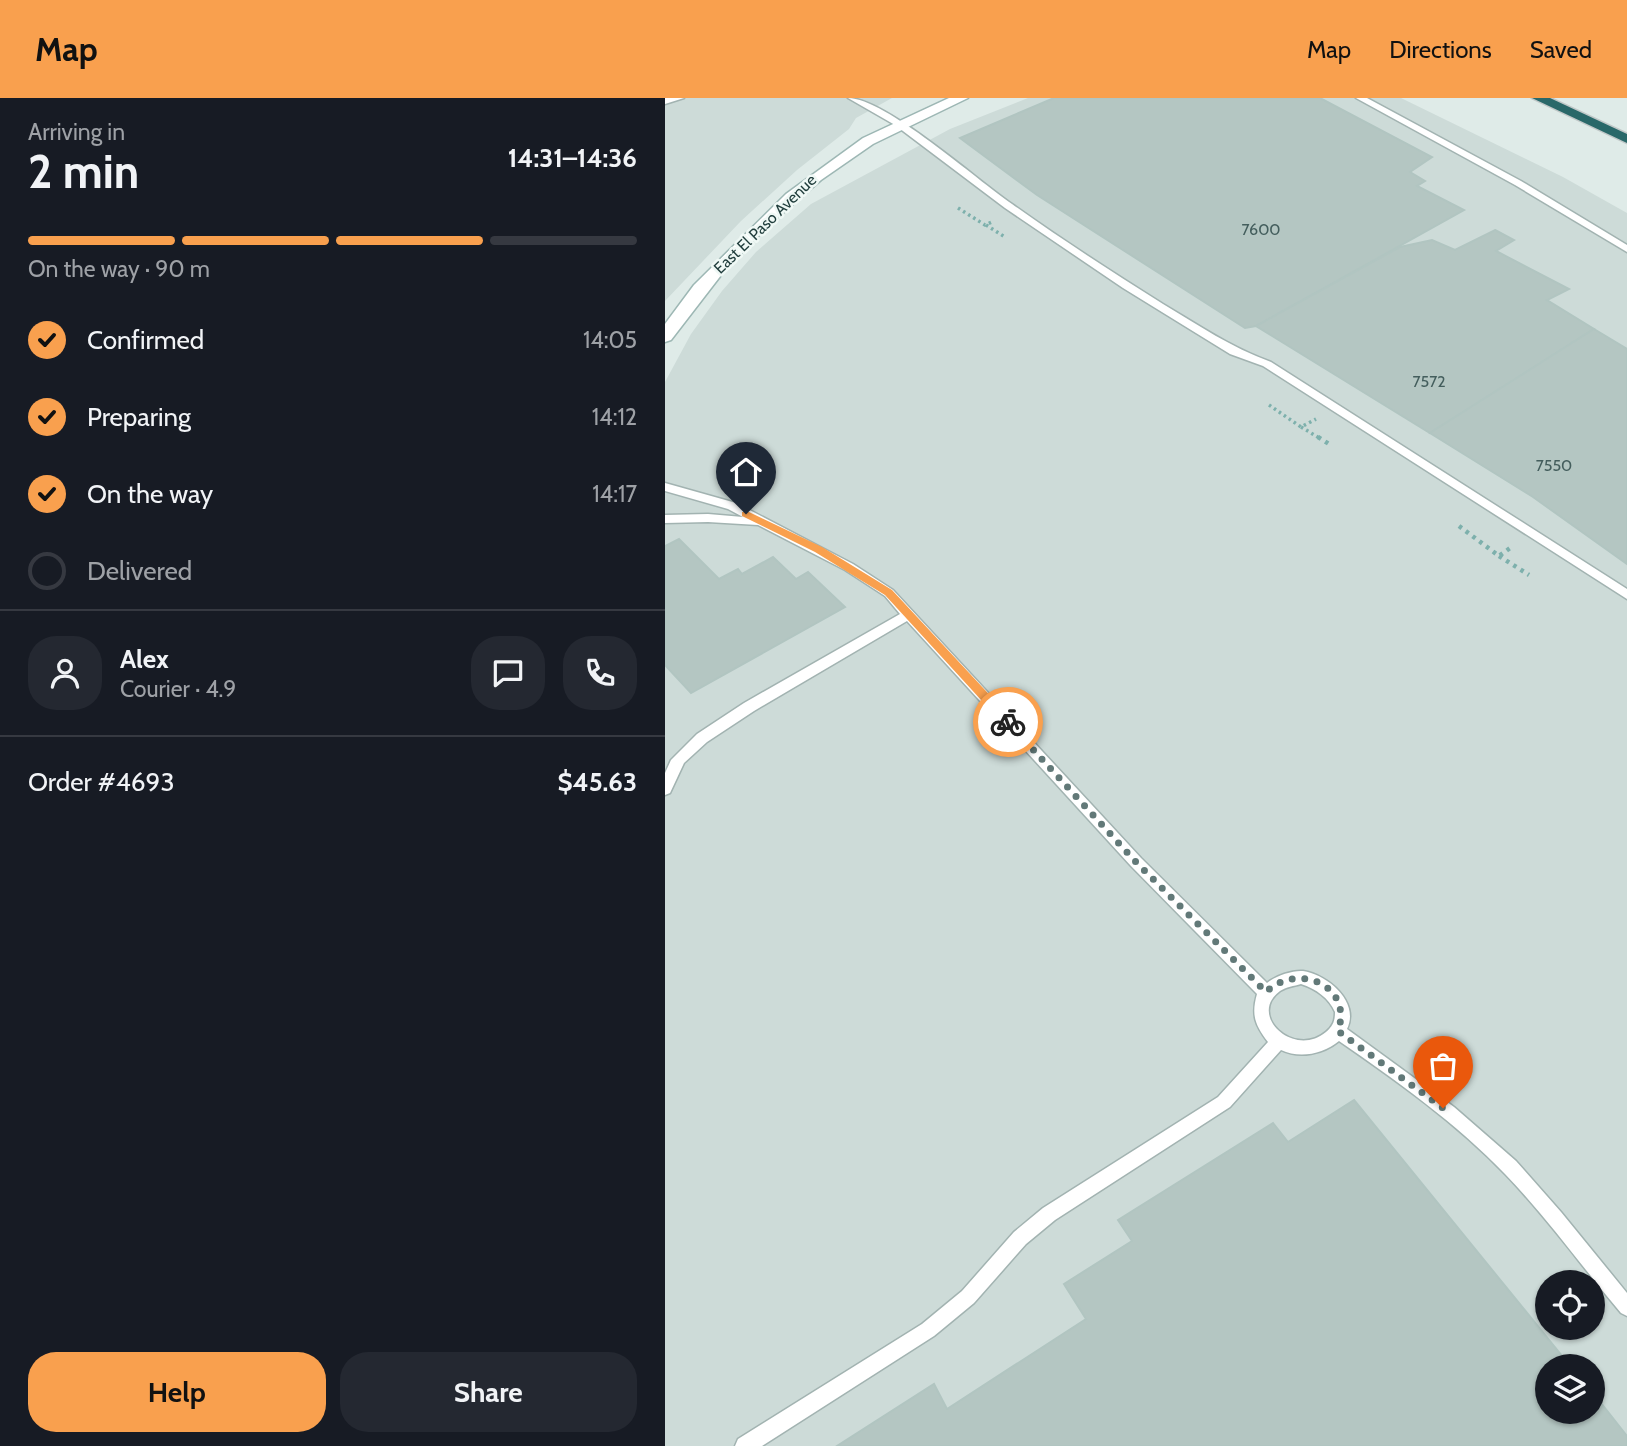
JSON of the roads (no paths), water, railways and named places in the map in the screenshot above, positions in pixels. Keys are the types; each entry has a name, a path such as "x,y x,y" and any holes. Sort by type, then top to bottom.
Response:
{"highway":[{"path":"1539,98 1627,139"}],"street":[{"name":"East El Paso Avenue","path":"665,337 719,266 789,197 843,155 898,123 961,98"}],"lane":[{"path":"665,101 680,98"},
{"path":"852,98 898,123 1007,206 1127,286 1234,352 1267,364 1627,595"},
{"path":"1360,98 1518,183 1627,249"},
{"path":"665,487 726,503 849,567 889,593 1136,862 1266,992"},
{"path":"665,519 708,518 760,523"},
{"path":"665,789 678,761 702,738 749,707 910,614"},
{"path":"1301,977 1327,986 1341,1007 1342,1019 1338,1031 1330,1040 1307,1049 1279,1041 1270,1035 1260,1013 1266,992 1275,983 1301,977"},
{"path":"1338,1031 1460,1121 1512,1169 1627,1307"},
{"path":"745,1446 928,1330 968,1297 1020,1238 1049,1214 1224,1102 1279,1041"}]}
